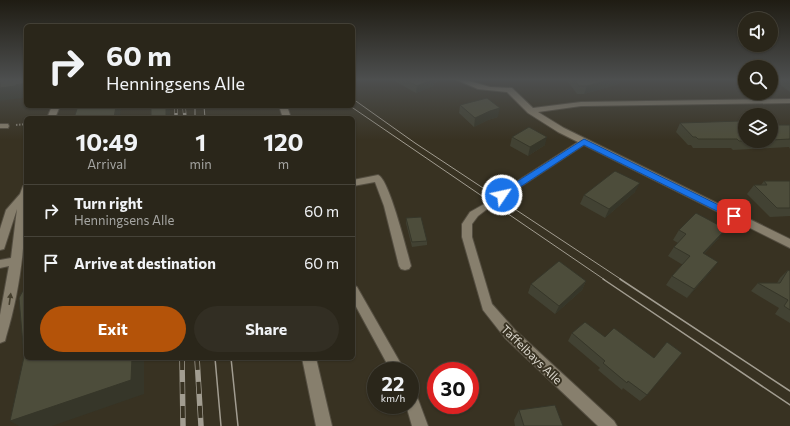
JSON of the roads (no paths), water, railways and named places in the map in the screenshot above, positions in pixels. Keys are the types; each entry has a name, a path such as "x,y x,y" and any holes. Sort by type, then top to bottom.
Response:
{"street":[{"path":"519,100 531,111 547,122 790,244"},
{"path":"531,111 558,106 581,104 790,101"},
{"path":"502,195 584,141"},
{"path":"355,183 378,178 389,206 405,266"},
{"path":"0,246 11,210 24,193"},
{"path":"0,337 8,314 24,200"},
{"name":"Taffelbays Alle","path":"486,206 474,214 468,224 467,237 487,306 510,334 609,426"},
{"path":"0,264 15,261"},
{"path":"355,294 393,362"},
{"path":"309,360 324,426"},
{"path":"416,414 420,426"}],"tunnel":[{"path":"486,206 502,195"}],"tram line":[{"path":"355,100 415,143 622,280"},
{"path":"195,108 195,116"},
{"path":"204,108 205,116"},
{"path":"353,108 605,280"},
{"path":"603,279 790,405"},
{"path":"620,279 790,391"},
{"path":"215,360 221,426"},
{"path":"231,360 238,426"}],"railway":[{"path":"176,108 176,116"},
{"path":"184,108 185,116"},
{"path":"182,360 183,426"},
{"path":"197,360 201,426"}]}
